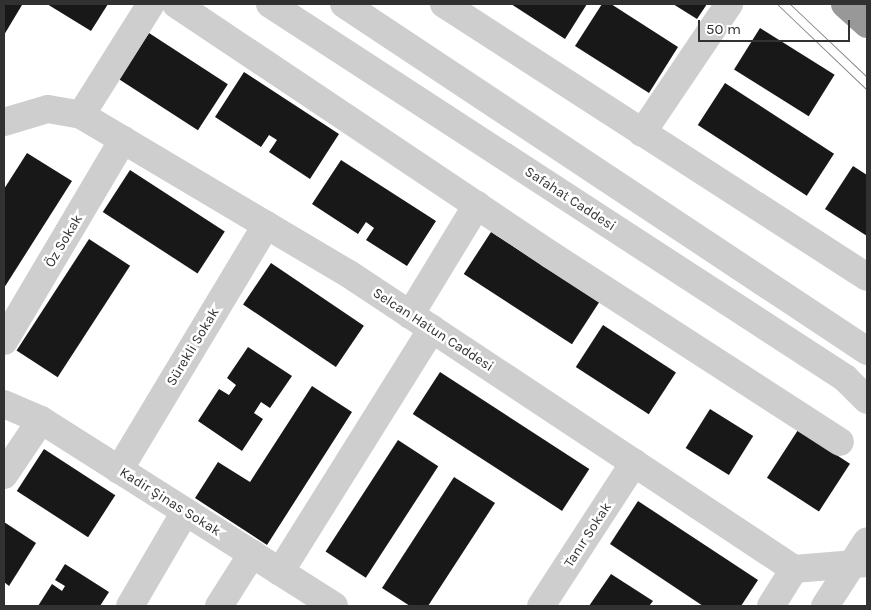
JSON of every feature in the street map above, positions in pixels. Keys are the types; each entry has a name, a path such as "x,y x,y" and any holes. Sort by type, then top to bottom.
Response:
{"highway":[{"path":"845,4 867,24"}],"street":[{"path":"81,114 151,4"},
{"path":"176,4 477,205 840,442"},
{"name":"Safahat Caddesi","path":"270,4 845,378 867,400"},
{"path":"344,4 867,351"},
{"path":"444,4 867,277"},
{"path":"642,132 729,4"},
{"name":"Selcan Hatun Caddesi","path":"4,122 48,109 81,114 266,225 421,322 794,569"},
{"name":"Öz Sokak","path":"4,341 124,140"},
{"path":"280,572 421,322 477,205"},
{"name":"Sürekli Sokak","path":"119,470 266,225"},
{"name":"Kadir Şinas Sokak","path":"4,404 41,420 334,606"},
{"path":"4,475 41,420"},
{"name":"Tanır Sokak","path":"541,606 634,463"},
{"path":"130,606 185,512"},
{"path":"219,606 252,554"},
{"path":"771,606 794,569 863,556"},
{"path":"825,606 863,556"}],"building":[{"path":"4,4 22,5 4,35"},
{"path":"47,4 108,4 91,31"},
{"path":"511,4 587,4 565,39"},
{"path":"602,4 611,4 678,47 649,93 575,46"},
{"path":"673,4 707,4 697,19"},
{"path":"760,28 835,75 809,116 734,70"},
{"path":"149,33 228,84 198,130 119,79"},
{"path":"244,72 339,134 310,179 269,152 277,140 269,135 261,147 215,117"},
{"path":"725,83 834,154 807,196 698,125"},
{"path":"27,153 72,181 4,288 4,189"},
{"path":"341,160 436,221 407,266 366,240 374,228 366,222 358,234 312,204"},
{"path":"853,166 867,175 867,236 825,209"},
{"path":"130,170 225,232 198,273 103,212"},
{"path":"491,232 599,302 572,344 464,274"},
{"path":"89,239 130,266 58,377 17,351"},
{"path":"271,263 364,326 336,367 243,304"},
{"path":"603,325 676,372 649,414 576,367"},
{"path":"248,347 292,376 270,408 261,402 254,413 263,419 242,451 198,421 219,389 229,395 236,385 227,378"},
{"path":"440,372 589,469 562,511 413,414"},
{"path":"312,386 352,412 267,545 195,498 218,462 250,482"},
{"path":"710,409 753,436 729,475 686,448"},
{"path":"798,430 850,464 819,512 767,478"},
{"path":"398,440 438,466 366,578 326,552"},
{"path":"44,449 115,495 88,537 17,491"},
{"path":"454,477 495,503 428,606 410,606 382,588"},
{"path":"638,501 758,580 741,606 703,606 610,544"},
{"path":"4,522 36,543 9,586 4,582"},
{"path":"65,564 109,592 100,606 38,606 52,584 62,591 65,586 55,580"},
{"path":"611,574 653,601 649,606 589,606"}],"tram line":[{"path":"777,4 867,90"},
{"path":"790,4 867,77"}]}
